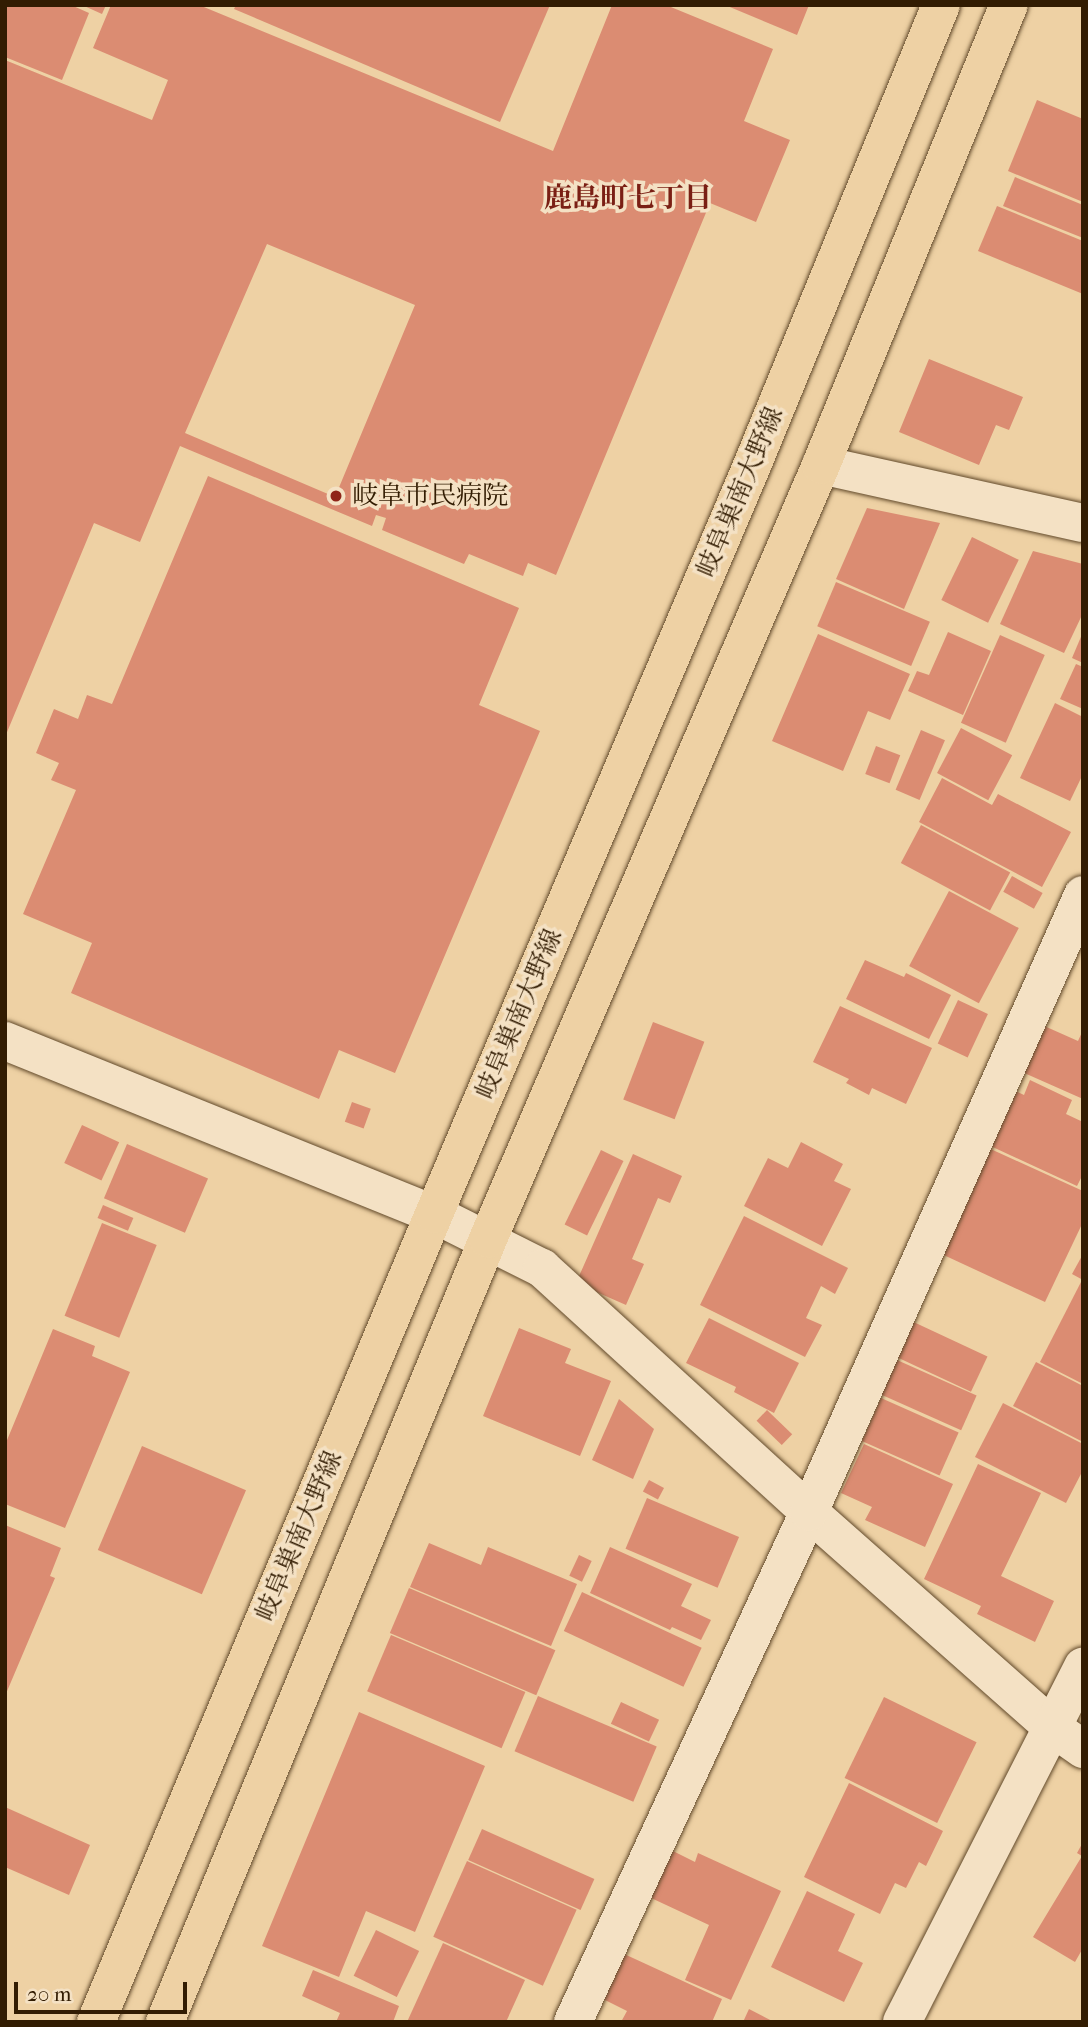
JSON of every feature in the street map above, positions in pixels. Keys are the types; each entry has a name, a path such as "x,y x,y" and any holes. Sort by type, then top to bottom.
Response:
{"main road":[{"name":"岐阜巣南大野線","path":"96,2022 434,1213 751,468 942,5"},
{"path":"165,2022 488,1239 821,465 1009,5"}],"street":[{"path":"821,465 1083,523"},
{"path":"573,2022 809,1512 1083,895"},
{"path":"5,1041 434,1213 542,1268 809,1512 1068,1738"},
{"path":"902,2022 1068,1738 1083,1666"}],"building":[{"path":"5,5 71,5 89,13 62,80 5,57"},
{"path":"82,5 106,5 102,14"},
{"path":"111,5 199,5 553,151 612,5 666,5 773,49 744,121 790,140 756,222 710,203 556,575 528,563 523,576 469,554 464,564 382,530 386,518 376,515 372,526 180,446 140,542 94,523 5,737 5,60 152,120 168,80 93,48","holes":["267,244 415,305 335,497 185,433"]},
{"path":"236,5 550,5 500,122 234,9"},
{"path":"725,5 809,5 797,35"},
{"path":"1037,100 1083,119 1083,202 1008,171"},
{"path":"1015,177 1083,205 1083,238 1003,206"},
{"path":"997,206 1083,241 1083,294 978,251"},
{"path":"929,359 1023,397 1009,430 996,425 979,465 899,432"},
{"path":"208,476 519,608 479,705 540,731 395,1073 339,1050 319,1099 71,993 92,943 23,914 76,790 51,780 59,763 36,753 54,709 78,719 87,695 112,704"},
{"path":"867,508 940,523 904,609 836,579"},
{"path":"972,537 1019,560 988,623 941,600"},
{"path":"1033,551 1083,564 1083,613 1064,653 1000,624"},
{"path":"836,582 930,622 911,666 817,626"},
{"path":"948,632 991,651 963,715 908,691 917,671 929,675"},
{"path":"1083,632 1083,663 1072,658"},
{"path":"818,634 910,674 890,720 868,711 843,771 772,741"},
{"path":"1000,635 1045,655 1006,743 961,723"},
{"path":"1076,664 1083,667 1083,709 1060,699"},
{"path":"1055,703 1083,717 1083,774 1070,801 1020,778"},
{"path":"961,728 1012,755 988,800 937,773"},
{"path":"921,730 945,740 920,800 896,790"},
{"path":"876,746 900,755 890,783 865,774"},
{"path":"942,778 992,805 998,794 1071,832 1042,887 919,822"},
{"path":"921,825 1010,872 990,910 901,863"},
{"path":"1012,876 1043,893 1034,909 1003,892"},
{"path":"949,891 1019,928 979,1003 909,966"},
{"path":"865,960 904,977 906,973 951,995 929,1039 846,999"},
{"path":"958,1000 988,1014 968,1057 938,1044"},
{"path":"840,1006 932,1048 906,1104 872,1088 869,1095 846,1083 849,1079 813,1062"},
{"path":"653,1022 704,1042 675,1119 623,1099"},
{"path":"1042,1025 1078,1041 1083,1030 1083,1099 1022,1072"},
{"path":"1030,1080 1072,1100 1066,1114 1083,1122 1083,1174 1077,1186 984,1143 1009,1088 1024,1095"},
{"path":"352,1102 371,1109 364,1129 345,1122"},
{"path":"82,1125 119,1142 101,1180 64,1163"},
{"path":"801,1142 843,1164 834,1181 851,1189 822,1246 744,1206 768,1158 788,1168"},
{"path":"127,1144 208,1178 185,1233 104,1198"},
{"path":"984,1146 1083,1191 1083,1222 1045,1302 935,1251"},
{"path":"601,1150 623,1161 587,1236 565,1225"},
{"path":"633,1154 682,1176 670,1203 658,1198 632,1259 644,1264 626,1305 576,1283"},
{"path":"103,1205 133,1218 128,1231 98,1218"},
{"path":"744,1216 848,1268 835,1294 821,1286 806,1318 822,1325 805,1357 700,1305"},
{"path":"102,1223 157,1245 119,1338 65,1316"},
{"path":"1083,1254 1083,1280 1072,1274"},
{"path":"1081,1282 1083,1283 1083,1384 1040,1362"},
{"path":"709,1318 799,1363 774,1413 734,1392 736,1387 686,1363"},
{"path":"905,1318 987,1356 971,1392 889,1353"},
{"path":"519,1328 571,1349 565,1363 611,1381 580,1456 483,1416"},
{"path":"53,1329 95,1346 92,1356 130,1372 65,1528 5,1504 5,1445"},
{"path":"888,1356 977,1395 961,1430 873,1391"},
{"path":"1036,1362 1083,1386 1083,1442 1013,1406"},
{"path":"881,1398 959,1433 940,1476 862,1441"},
{"path":"619,1399 654,1429 633,1479 592,1460"},
{"path":"1003,1403 1083,1444 1083,1470 1066,1503 975,1457"},
{"path":"767,1410 792,1434 782,1445 757,1421"},
{"path":"864,1444 953,1484 925,1547 865,1520 872,1507 841,1493"},
{"path":"142,1446 246,1490 202,1594 98,1550"},
{"path":"978,1464 1041,1493 1001,1576 1054,1601 1035,1642 977,1614 981,1606 924,1579"},
{"path":"649,1480 664,1488 658,1499 643,1491"},
{"path":"647,1498 739,1537 718,1588 626,1549"},
{"path":"5,1525 61,1548 50,1576 55,1578 5,1696"},
{"path":"429,1543 481,1565 488,1547 577,1584 551,1646 410,1587"},
{"path":"610,1547 692,1584 681,1606 711,1620 701,1640 672,1627 670,1630 590,1593"},
{"path":"579,1555 592,1561 582,1582 569,1576"},
{"path":"409,1588 555,1650 536,1695 390,1633"},
{"path":"582,1592 702,1648 683,1687 564,1631"},
{"path":"391,1635 525,1692 502,1748 367,1691"},
{"path":"538,1696 657,1746 633,1802 515,1751"},
{"path":"884,1697 977,1742 937,1823 845,1778"},
{"path":"621,1702 659,1720 649,1742 611,1724"},
{"path":"359,1712 485,1766 415,1932 366,1911 339,1977 262,1946"},
{"path":"849,1783 943,1831 926,1866 919,1862 906,1888 895,1883 880,1914 804,1877"},
{"path":"5,1807 90,1845 69,1895 5,1867"},
{"path":"482,1829 594,1879 581,1910 468,1860"},
{"path":"1083,1842 1083,1948 1075,1962 1033,1937 1082,1856 1077,1853"},
{"path":"671,1850 695,1862 698,1853 781,1891 731,2000 685,1980 709,1925 649,1897"},
{"path":"467,1861 577,1910 543,1986 433,1937"},
{"path":"807,1891 855,1914 838,1951 863,1963 844,2002 771,1967"},
{"path":"376,1930 419,1951 397,1997 354,1976"},
{"path":"443,1943 525,1980 506,2022 407,2022"},
{"path":"622,1953 722,1999 712,2022 621,2022 627,2011 601,1998"},
{"path":"313,1970 399,2006 393,2022 336,2022 340,2013 302,1996"},
{"path":"749,2009 774,2022 743,2022"}],"place":[{"name":"岐阜市民病院","path":"336,496"}],"district":[{"name":"鹿島町七丁目","path":"628,198"}]}
